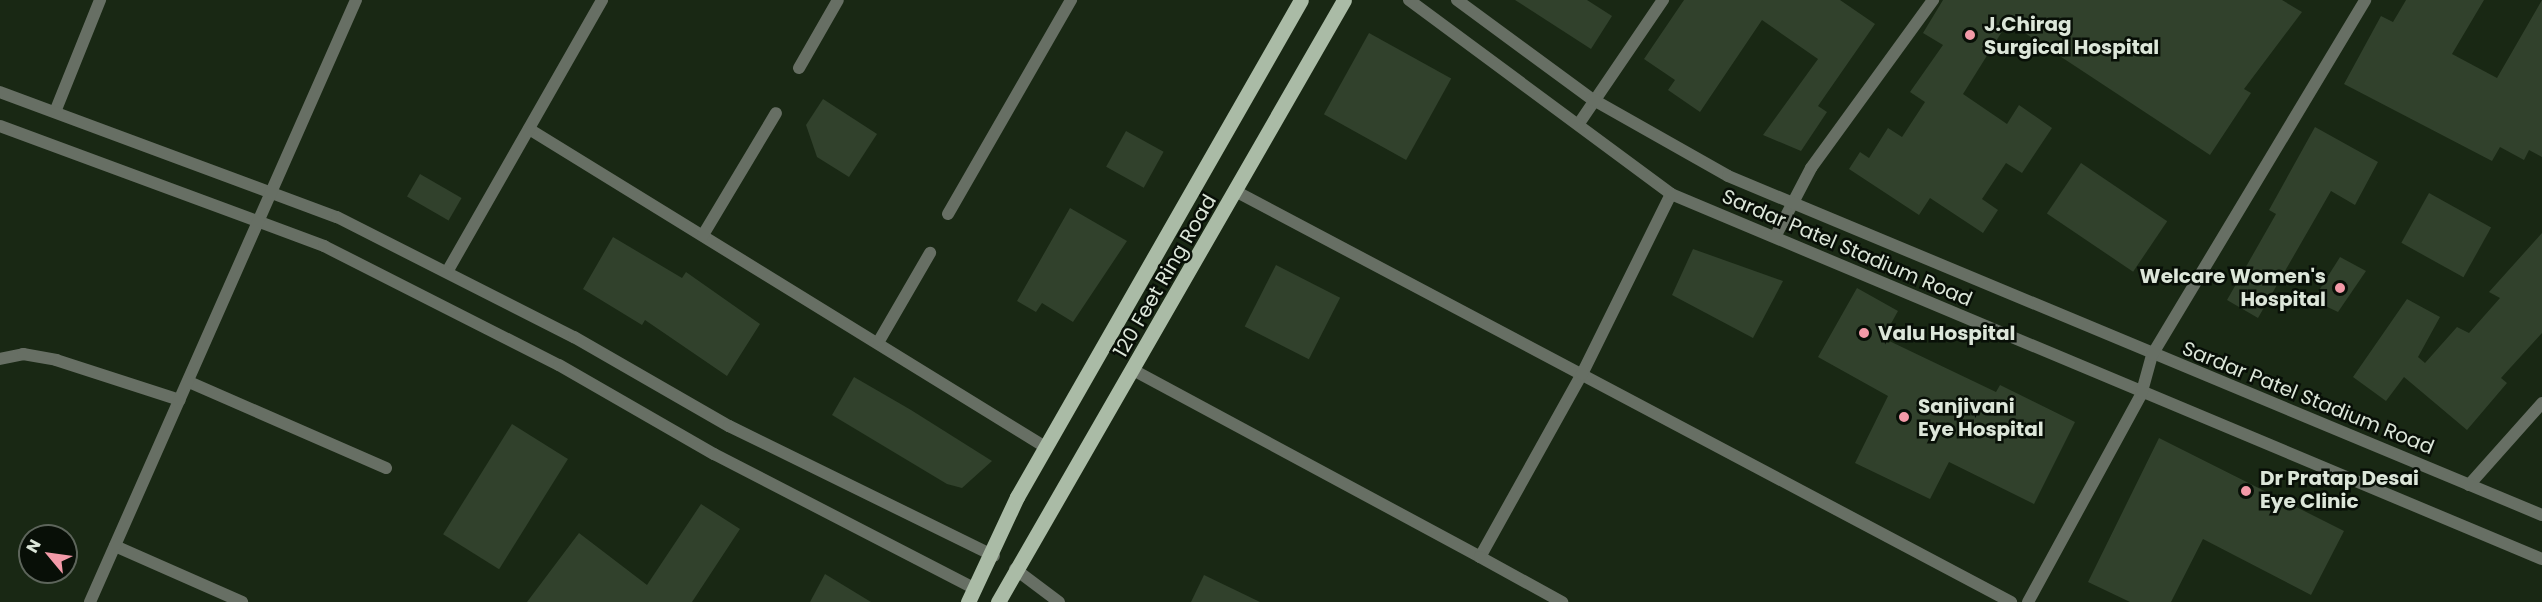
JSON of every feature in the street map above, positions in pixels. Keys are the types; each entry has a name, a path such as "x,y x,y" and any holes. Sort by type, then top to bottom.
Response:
{"main road":[{"name":"120 Feet Ring Road","path":"972,595 994,556 1017,498 1301,0"},
{"name":"120 Feet Ring Road","path":"999,602 1016,569 1135,371 1344,0"},
{"path":"994,556 1016,569"},
{"path":"972,595 999,602"}],"street":[{"path":"55,112 100,0"},
{"path":"90,602 356,0"},
{"path":"447,272 602,0"},
{"path":"799,68 838,0"},
{"path":"948,214 1071,0"},
{"name":"Sardar Patel Stadium Road","path":"1409,0 1580,122 1671,194 2141,394 2542,559"},
{"name":"Sardar Patel Stadium Road","path":"1457,0 1592,99 1728,176 2152,355 2542,515"},
{"path":"1580,122 1592,99 1664,0"},
{"path":"1775,237 1790,204 1933,0"},
{"path":"2028,602 2141,394 2152,355 2365,0"},
{"path":"0,92 337,217 447,272 729,426 994,556"},
{"path":"703,235 776,113"},
{"path":"0,126 324,246 559,365 714,454 972,595"},
{"path":"529,129 879,341 1047,448"},
{"path":"1237,192 2011,602"},
{"path":"1480,557 1582,375 1671,194"},
{"path":"879,341 930,254"},
{"path":"0,359 23,354 56,360 180,400"},
{"path":"1135,371 1562,602"},
{"path":"189,382 386,468"},
{"path":"2469,485 2542,403"},
{"path":"115,546 242,602"},
{"path":"1016,569 1059,602"}],"building":[{"path":"1515,0 1587,0 1612,16 1591,49"},
{"path":"1684,0 1840,0 1875,24 1818,106 1827,112 1801,151 1763,135 1818,59 1762,20 1700,112 1668,90 1675,80 1644,59"},
{"path":"1943,0 2282,0 2302,12 2244,89 2251,93 2210,155 2008,22 1963,94 2007,124 2019,105 2052,128 2022,173 2006,163 1982,199 1998,210 1983,233 1930,198 1919,215 1849,169 1860,152 1869,158 1888,128 1902,137 1925,102 1910,92 1943,45 1923,33"},
{"path":"2406,0 2484,0 2452,54 2497,78 2542,0 2542,157 2529,150 2524,160 2500,147 2492,161 2344,84 2381,16 2393,22"},
{"path":"1369,33 1451,79 1406,160 1324,114"},
{"path":"823,99 877,134 849,177 817,157 806,125"},
{"path":"2315,127 2378,162 2355,205 2331,191 2258,318 2227,300 2276,214 2269,210"},
{"path":"1126,131 1164,152 1144,188 1106,167"},
{"path":"2081,163 2167,221 2133,272 2047,214"},
{"path":"420,174 462,198 449,221 407,197"},
{"path":"2429,193 2491,227 2463,277 2401,243"},
{"path":"1070,208 1127,241 1073,322 1042,303 1036,312 1017,301"},
{"path":"2542,233 2542,333 2501,378 2507,383 2467,430 2404,377 2386,401 2353,377 2407,299 2440,317 2418,357 2425,363 2457,327 2469,333 2500,298 2489,292"},
{"path":"613,237 682,278 686,272 760,324 727,376 645,320 642,325 583,289"},
{"path":"1693,249 1783,281 1753,338 1672,295"},
{"path":"2340,257 2366,271 2338,312 2313,300"},
{"path":"1276,265 1340,298 1309,359 1245,326"},
{"path":"1857,288 1898,311 1883,338 1996,392 2000,385 2075,422 2034,504 1949,462 1930,499 1855,463 1888,396 1818,357"},
{"path":"854,377 992,461 962,488 947,484 832,415"},
{"path":"512,424 568,459 499,569 443,534"},
{"path":"2159,438 2344,531 2311,595 2203,539 2171,602 2130,602 2088,582"},
{"path":"701,504 740,529 692,602 527,602 579,533 647,585"},
{"path":"825,574 871,602 810,602"},
{"path":"1204,575 1260,602 1191,602"}],"place":[{"name":"J.Chirag Surgical Hospital","path":"1970,35"},
{"name":"Welcare Women's Hospital","path":"2340,288"},
{"name":"Valu Hospital","path":"1864,333"},
{"name":"Sanjivani Eye Hospital","path":"1904,417"},
{"name":"Dr Pratap Desai Eye Clinic","path":"2246,491"}]}
